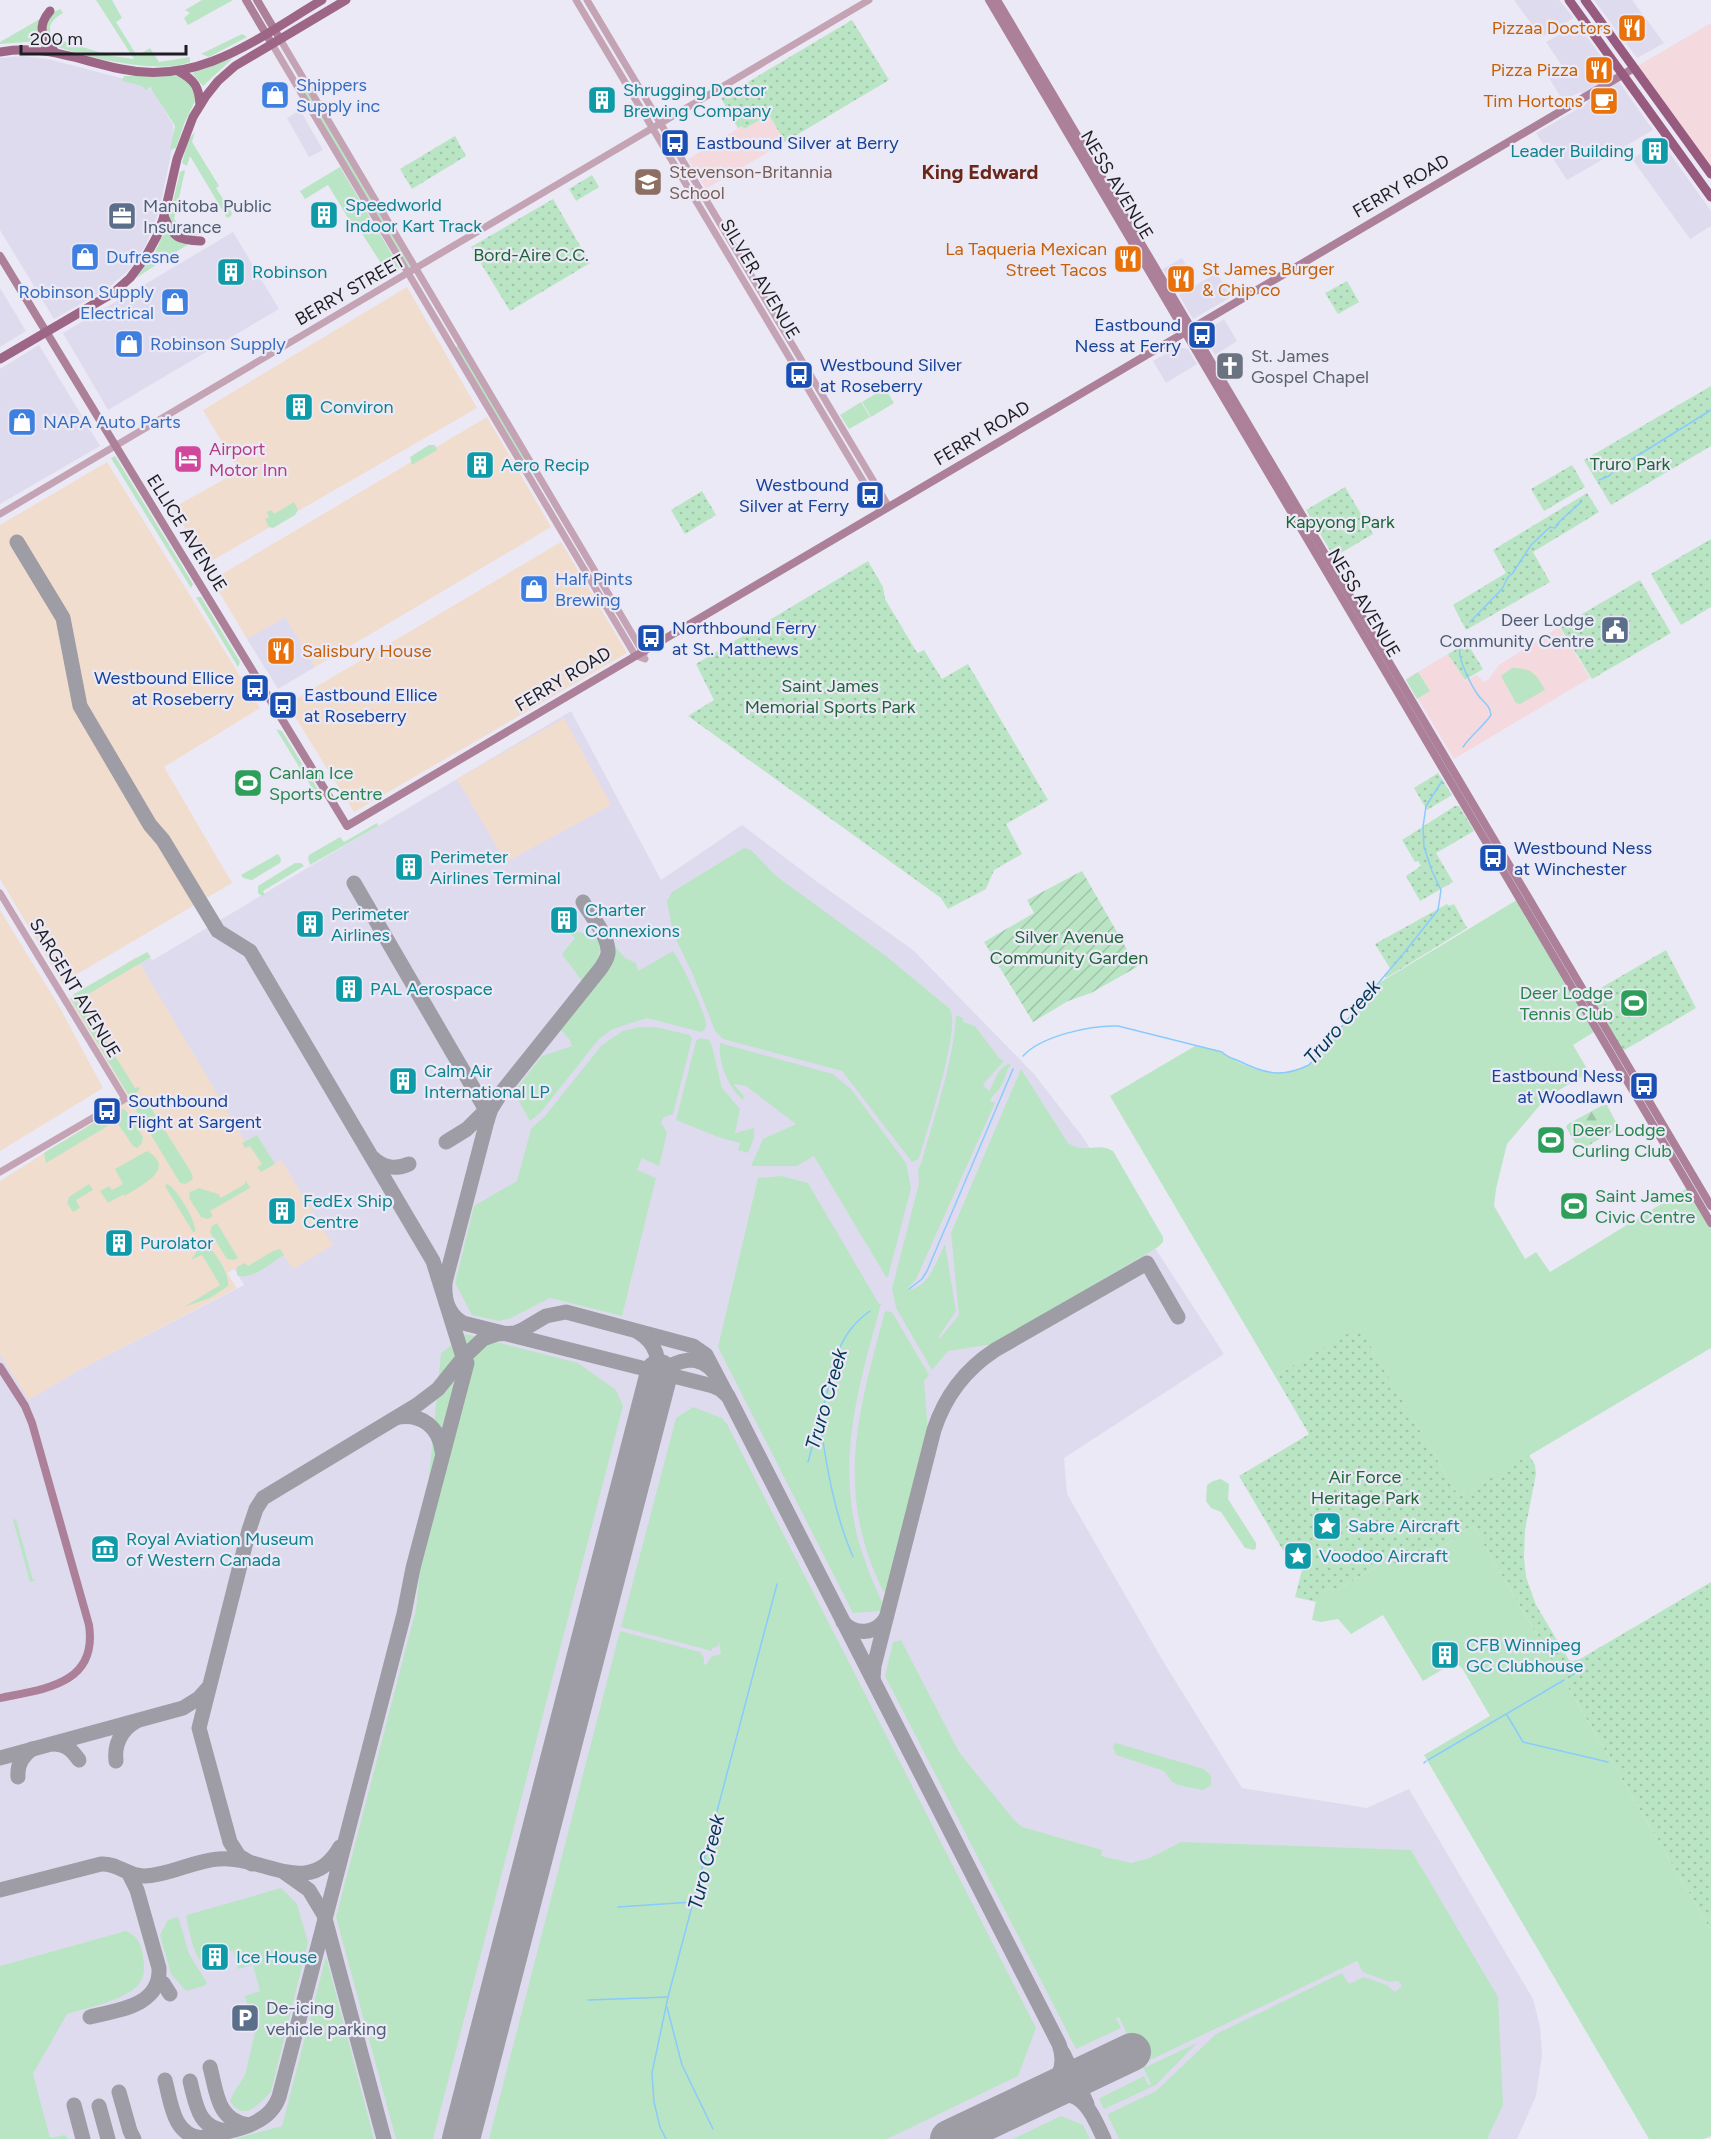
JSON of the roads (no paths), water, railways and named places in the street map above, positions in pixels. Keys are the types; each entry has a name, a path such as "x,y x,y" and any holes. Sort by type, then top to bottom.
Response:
{"highway":[{"path":"1569,0 1711,197"},
{"path":"1585,0 1711,174"}],"main road":[{"path":"246,0 276,41"},
{"path":"257,0 270,31"},
{"path":"0,52 28,49 55,52 138,72 178,71 223,58 321,0"},
{"path":"0,359 113,292 130,278 145,258 157,236 177,159 193,117 218,81 227,72 346,0"},
{"name":"NESS AVENUE","path":"988,0 1188,329 1711,1206"},
{"name":"NESS AVENUE","path":"997,0 1188,329 1192,346 1711,1223"},
{"path":"50,11 44,18 42,31 45,40 55,52"},
{"name":"FERRY ROAD","path":"347,826 1634,68"},
{"path":"178,71 196,83 200,105"},
{"path":"164,216 171,233 175,236 183,240 201,241"},
{"name":"ELLICE AVENUE","path":"0,256 347,826"},
{"path":"1175,338 1192,346"},
{"path":"0,1367 33,1423 89,1625 90,1642 84,1663 69,1678 41,1690 0,1698"}],"street":[{"name":"SILVER AVENUE","path":"576,0 885,509"},
{"name":"SILVER AVENUE","path":"587,0 885,509"},
{"name":"BERRY STREET","path":"0,514 869,0"},
{"path":"276,41 416,268 639,653"},
{"path":"276,41 408,273 639,653"},
{"name":"SARGENT AVENUE","path":"0,893 125,1099 0,1173"}],"waterway":[{"name":"Truro Creek","path":"1599,480 1609,476 1616,469 1711,410"},
{"name":"Truro Creek","path":"1470,622 1502,589 1531,545 1550,527 1555,528 1581,502"},
{"name":"Truro Creek","path":"1460,649 1469,679 1478,695 1488,706 1491,715 1463,747"},
{"name":"Truro Creek","path":"1023,1056 1054,1037 1094,1027 1118,1026 1222,1052 1230,1058 1257,1069 1274,1073 1290,1072 1309,1065 1438,910 1441,890 1424,847 1423,827 1426,806 1442,781"},
{"name":"Truro Creek","path":"909,1289 922,1279 927,1271 1013,1069"},
{"name":"Truro Creek","path":"808,1462 839,1349 852,1328 870,1311"},
{"path":"820,1422 836,1507 853,1557"},
{"name":"Turo Creek","path":"666,2139 660,2127 654,2102 652,2073 668,1997 777,1584"},
{"path":"1571,1676 1575,1673"},
{"path":"1428,1760 1564,1680"},
{"path":"1507,1715 1523,1742 1608,1762"},
{"path":"618,1907 692,1902"},
{"path":"588,2000 668,1997"},
{"path":"667,2007 682,2065 713,2129"}],"place":[{"name":"Pizzaa Doctors","path":"1632,28"},
{"name":"Pizza Pizza","path":"1599,70"},
{"name":"Shippers Supply inc","path":"275,95"},
{"name":"Shrugging Doctor Brewing Company","path":"602,100"},
{"name":"Tim Hortons","path":"1604,101"},
{"name":"Eastbound Silver at Berry","path":"675,143"},
{"name":"Leader Building","path":"1655,151"},
{"name":"Stevenson-Britannia School","path":"648,182"},
{"name":"Speedworld Indoor Kart Track","path":"324,215"},
{"name":"Manitoba Public Insurance","path":"122,216"},
{"name":"Dufresne","path":"85,257"},
{"name":"La Taqueria Mexican Street Tacos","path":"1128,259"},
{"name":"Robinson","path":"231,272"},
{"name":"St James Burger & Chip co","path":"1181,279"},
{"name":"Robinson Supply Electrical","path":"175,302"},
{"name":"Eastbound Ness at Ferry","path":"1202,335"},
{"name":"Robinson Supply","path":"129,344"},
{"name":"St. James Gospel Chapel","path":"1230,366"},
{"name":"Westbound Silver at Roseberry","path":"799,375"},
{"name":"Conviron","path":"299,407"},
{"name":"NAPA Auto Parts","path":"22,422"},
{"name":"Airport Motor Inn","path":"188,459"},
{"name":"Aero Recip","path":"480,465"},
{"name":"Westbound Silver at Ferry","path":"870,495"},
{"name":"Half Pints Brewing","path":"534,589"},
{"name":"Deer Lodge Community Centre","path":"1615,630"},
{"name":"Northbound Ferry at St. Matthews","path":"651,638"},
{"name":"Salisbury House","path":"281,651"},
{"name":"Westbound Ellice at Roseberry","path":"255,688"},
{"name":"Eastbound Ellice at Roseberry","path":"283,705"},
{"name":"Canlan Ice Sports Centre","path":"248,783"},
{"name":"Westbound Ness at Winchester","path":"1493,858"},
{"name":"Perimeter Airlines Terminal","path":"409,867"},
{"name":"Charter Connexions","path":"564,920"},
{"name":"Perimeter Airlines","path":"310,924"},
{"name":"PAL Aerospace","path":"349,989"},
{"name":"Deer Lodge Tennis Club","path":"1634,1003"},
{"name":"Calm Air International LP","path":"403,1081"},
{"name":"Eastbound Ness at Woodlawn","path":"1644,1086"},
{"name":"Southbound Flight at Sargent","path":"107,1111"},
{"name":"Deer Lodge Curling Club","path":"1551,1140"},
{"name":"Saint James Civic Centre","path":"1574,1206"},
{"name":"FedEx Ship Centre","path":"282,1211"},
{"name":"Purolator","path":"119,1243"},
{"name":"Sabre Aircraft","path":"1327,1526"},
{"name":"Royal Aviation Museum of Western Canada","path":"105,1549"},
{"name":"Voodoo Aircraft","path":"1298,1556"},
{"name":"CFB Winnipeg GC Clubhouse","path":"1445,1655"},
{"name":"Ice House","path":"215,1957"},
{"name":"De-icing vehicle parking","path":"245,2018"}],"district":[{"name":"King Edward","path":"980,172"}],"park label":[{"name":"Bord-Aire C.C.","path":"531,255"},
{"name":"Truro Park","path":"1630,464"},
{"name":"Kapyong Park","path":"1340,522"},
{"name":"Saint James Memorial Sports Park","path":"830,696"},
{"name":"Silver Avenue Community Garden","path":"1069,947"},
{"name":"Air Force Heritage Park","path":"1365,1487"}]}
